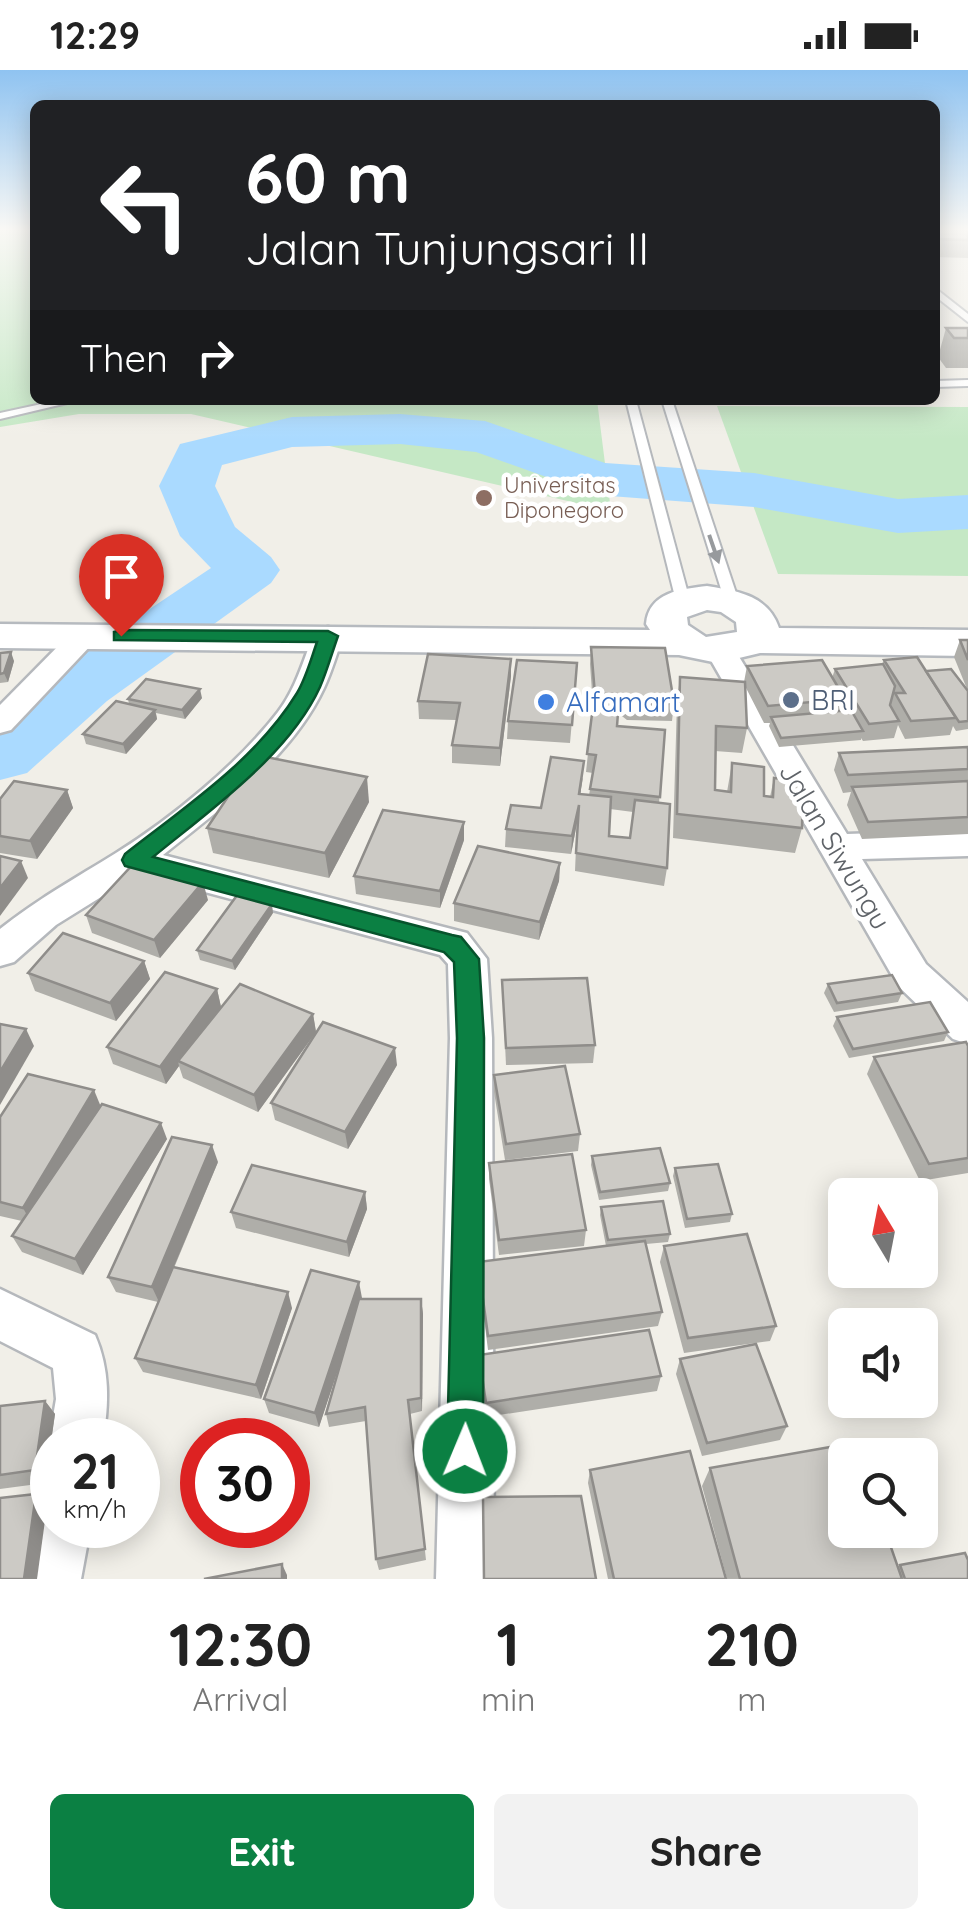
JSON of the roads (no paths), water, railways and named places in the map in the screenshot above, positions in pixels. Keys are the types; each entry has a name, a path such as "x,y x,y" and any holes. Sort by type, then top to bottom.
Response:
{"street":[{"path":"0,636 272,608 713,624 968,643"},
{"path":"0,610 230,636 968,614"},
{"name":"Jalan Siwungu","path":"713,624 912,976 968,1027"},
{"path":"0,723 119,626"},
{"path":"0,951 43,915 133,860 228,784 289,720 310,688 328,636"},
{"path":"836,847 968,843"},
{"path":"133,860 452,944 466,959 471,1038 464,1579"},
{"path":"0,1314 77,1354 83,1399 80,1418"},
{"path":"52,1579 58,1548"}],"lane":[{"path":"943,298 968,319"},
{"path":"940,384 968,384"},
{"path":"0,416 52,405"},
{"path":"632,405 657,506 713,624"},
{"path":"668,405 695,496 713,624"}],"waterway":[{"path":"0,756 82,686 249,570 210,536 187,486 199,455 292,432 400,429 485,437 597,479 754,490 898,516 968,512"}],"place":[{"name":"Universitas Diponegoro","path":"484,498"},
{"name":"BRI","path":"791,700"},
{"name":"Alfamart","path":"546,702"}]}
